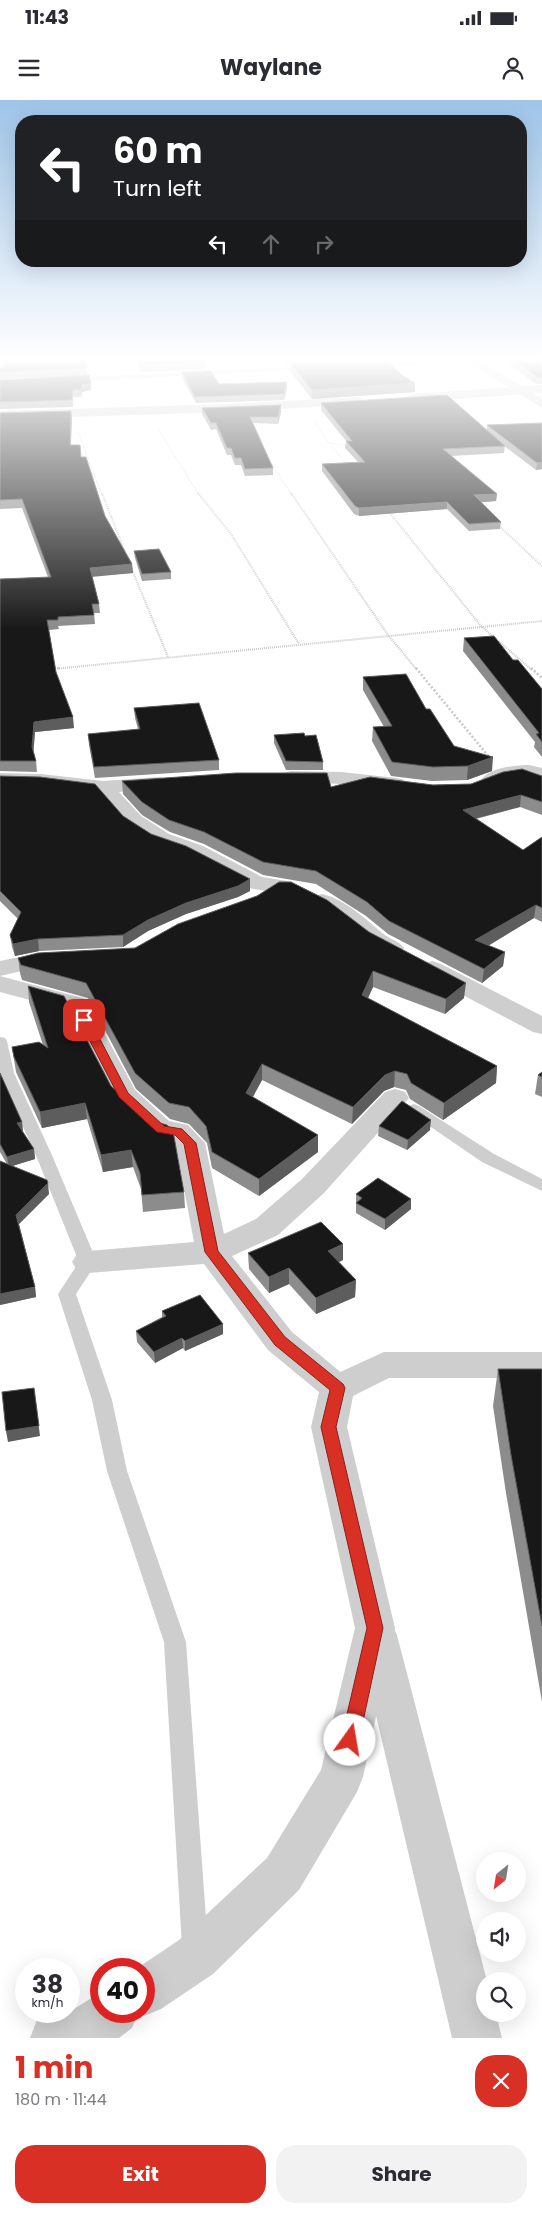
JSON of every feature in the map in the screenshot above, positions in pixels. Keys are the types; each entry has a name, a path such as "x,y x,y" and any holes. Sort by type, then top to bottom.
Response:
{"street":[{"path":"470,788 504,775 531,770 542,774"},
{"path":"274,777 341,778 415,786"},
{"path":"0,779 41,780 103,787 181,781"},
{"path":"103,787 133,821 161,839 195,851 256,883 295,889 356,922 378,941 542,1026"},
{"path":"247,904 295,889"},
{"path":"0,969 39,960 75,958"},
{"path":"0,984 77,1005 123,1095 161,1129 178,1131 190,1143 212,1252 280,1341 338,1388"},
{"path":"88,1262 212,1252 267,1227 313,1186 396,1098"},
{"path":"338,1388 384,1365 542,1365"},
{"path":"338,1388 329,1427 375,1628 477,2038"},
{"path":"155,1984 196,1956 283,1874 341,1777 375,1628"},
{"path":"55,2038 84,2032 97,2023"}],"lane":[{"path":"0,1041 6,1073 43,1153 88,1262 68,1294 102,1400 117,1471 175,1642 196,1956"},
{"path":"396,1098 488,1158 542,1186"}],"path":[{"path":"85,448 126,554"},
{"path":"170,448 203,501 231,534 299,644"},
{"path":"334,448 354,472"},
{"path":"266,456 388,635 504,775"},
{"path":"386,508 481,626 542,678"},
{"path":"494,521 542,566"},
{"path":"129,562 168,657"},
{"path":"50,669 542,621"}],"building":[{"path":"0,448 80,448 81,457 86,457 105,516 132,564 90,568 99,604 92,604 94,615 58,617 58,620 47,620 56,672 73,717 34,722 32,747 36,761 0,761 0,579 51,577 22,499 0,500"},
{"path":"231,448 264,448 273,468 245,469 241,458 235,458"},
{"path":"353,448 455,448 443,449 497,494 474,495 501,522 469,524 447,502 359,508 355,506 322,464 365,462"},
{"path":"518,448 542,448 542,462 537,463"},
{"path":"159,549 171,572 142,574 134,551"},
{"path":"494,636 513,660 518,660 542,689 542,742 536,734 539,733 464,638"},
{"path":"406,674 426,709 430,709 454,746 493,757 468,766 433,767 392,762 373,727 392,726 363,677"},
{"path":"199,703 219,760 94,767 88,734 140,729 134,708"},
{"path":"304,733 305,736 316,735 323,762 286,761 274,735"},
{"path":"522,769 542,776 542,802 521,795 463,810 523,850 542,837 542,908 536,905 475,940 505,952 484,969 389,921 367,902 316,871 263,862 204,832 169,820 142,802 122,781 236,773 327,773 331,787 370,777 433,785 471,784 503,772"},
{"path":"0,776 40,777 95,784 123,816 151,834 186,846 250,879 238,886 186,903 148,920 123,935 38,939 13,944 10,935 21,912 0,891"},
{"path":"279,882 291,882 327,900 369,932 466,983 446,999 373,971 362,995 497,1066 444,1103 411,1083 407,1074 395,1071 385,1075 353,1107 262,1064 246,1093 318,1135 259,1179 212,1152 206,1126 189,1107 169,1103 135,1073 86,983 21,965 18,958 38,953 135,948 178,924 257,896"},
{"path":"28,986 64,996 111,1086 149,1120 167,1125 173,1131 184,1192 142,1195 140,1173 131,1150 101,1155 85,1103 40,1112 14,1057 12,1047 39,1042 48,1048"},
{"path":"0,1073 22,1122 17,1123 34,1149 7,1157 0,1144"},
{"path":"402,1101 431,1120 408,1140 379,1126"},
{"path":"0,1161 47,1180 48,1183 16,1215 35,1287 0,1294"},
{"path":"378,1178 411,1199 385,1219 356,1203 362,1198 356,1194"},
{"path":"321,1222 343,1244 328,1251 356,1280 316,1298 289,1268 269,1277 248,1253"},
{"path":"200,1295 223,1324 185,1341 182,1338 154,1352 136,1331 166,1316 162,1311"},
{"path":"498,1369 542,1369 542,1626 511,1455"},
{"path":"34,1388 39,1426 6,1431 2,1392"}],"route":[{"path":"84,1020 123,1095 161,1129 178,1131 190,1143 212,1252 280,1341 338,1388 329,1427 375,1628 350,1740"}]}
